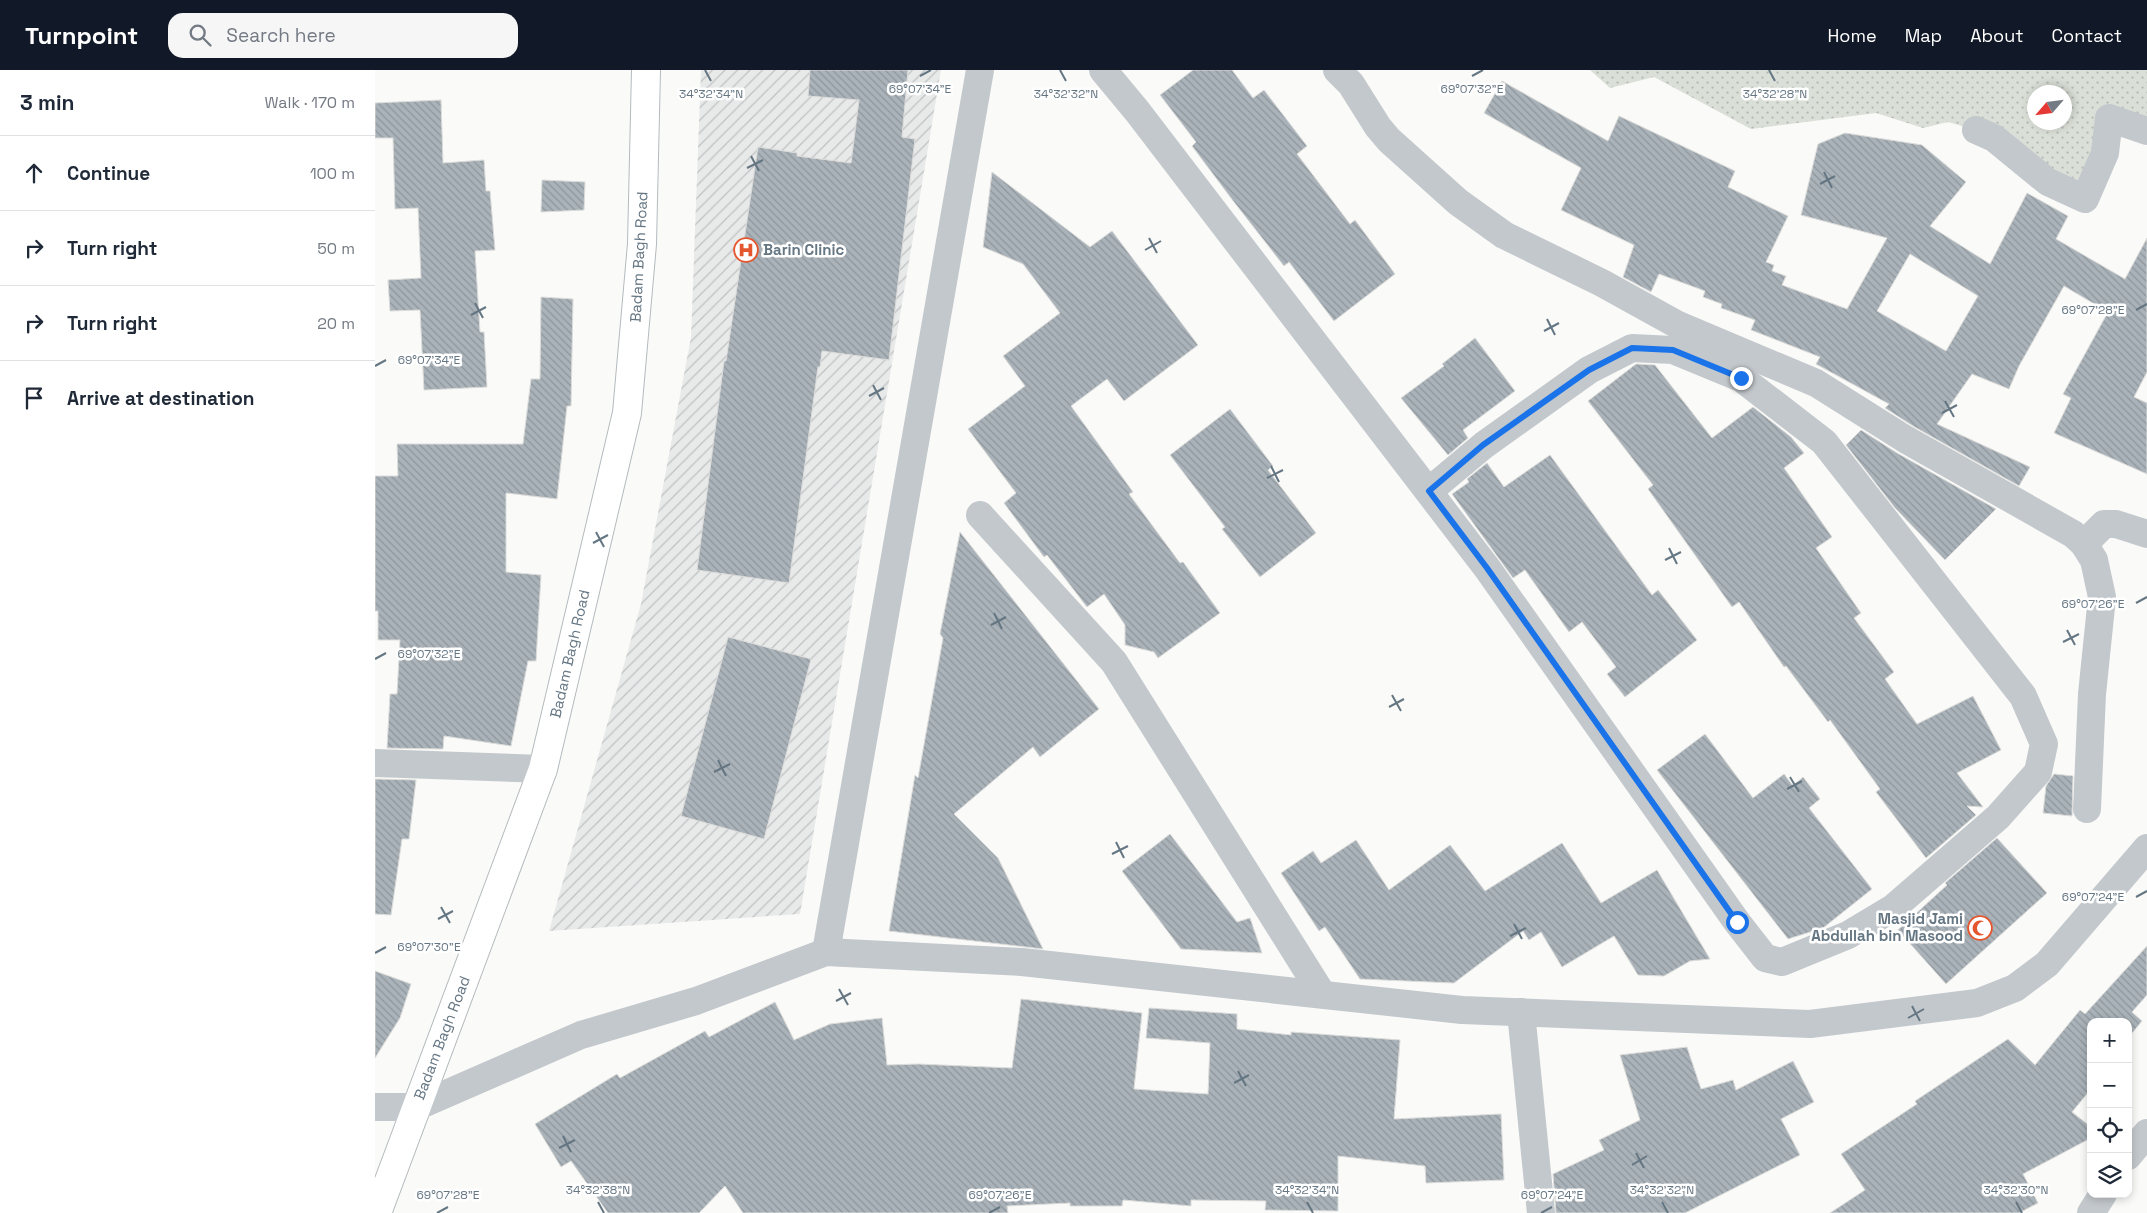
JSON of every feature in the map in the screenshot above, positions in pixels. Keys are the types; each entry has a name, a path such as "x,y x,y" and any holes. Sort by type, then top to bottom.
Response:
{"main road":[{"name":"Badam Bagh Road","path":"377,1213 543,769 627,413 642,244 646,70"}],"street":[{"path":"825,952 980,70"},
{"path":"1103,70 1143,119 1487,568 1731,914 1765,958 1782,962 1806,954 1848,935 1893,908 1998,817 2038,772 2044,744 2023,696 1824,442 1741,378 1673,350 1632,348 1589,370 1483,445 1429,491"},
{"path":"1337,70 1351,84 1378,127 1389,140 1457,202 1504,235 1602,283 1678,325 1816,383 1905,439 2073,534 2084,544 2094,560 2102,597 2092,694 2087,809"},
{"path":"1976,130 1994,138 2048,182 2085,200 2105,153 2109,118 2147,131"},
{"path":"980,515 1114,662 1323,994"},
{"path":"2084,544 2104,524 2116,524 2147,534"},
{"path":"375,763 543,769"},
{"path":"375,1106 415,1108 581,1035 697,1001 825,952 1022,962 1462,1010 1811,1024 1977,1003 2015,988 2047,964 2147,848"},
{"path":"1521,1012 1541,1213"},
{"path":"2130,1153 2147,1133"},
{"path":"2091,1213 2100,1198"}],"shaded area":[{"path":"701,70 941,70 800,914 549,931 641,604 691,337"},
{"path":"1590,70 2147,70 2147,131 2109,118 2085,199 1976,130 1948,122 1923,128 1876,113 1751,129 1654,77 1610,88"}],"building":[{"path":"810,70 908,70 902,137 915,139 889,360 822,351 820,367 818,367 789,583 697,570 724,361 726,361 758,147 797,153 797,156 851,163 859,100 808,96"},
{"path":"1193,70 1232,70 1253,98 1264,90 1307,146 1297,154 1350,224 1355,220 1395,274 1334,321 1289,262 1284,266 1234,202 1192,146 1196,142 1160,95"},
{"path":"1502,81 1608,141 1619,116 1735,171 1728,187 1788,216 1766,262 1774,265 1772,271 1786,276 1782,285 1847,309 1887,238 1801,215 1818,144 1845,133 1922,145 1966,182 1930,226 1990,264 2027,193 2068,216 2056,239 2125,279 2147,238 2147,372 2134,397 2147,403 2147,474 2054,433 2071,398 2063,394 2108,312 2064,286 2019,366 2009,389 1972,374 1937,424 2030,467 2019,486 1913,426 1885,408 1889,404 1816,364 1820,357 1751,330 1755,320 1721,308 1722,304 1703,297 1705,291 1659,274 1651,292 1623,277 1634,245 1561,210 1581,168 1484,113","holes":["1910,254 1978,296 1946,351 1877,311"]},
{"path":"441,100 443,163 484,160 486,191 490,191 495,250 475,251 480,332 484,332 487,387 424,390 420,310 390,311 388,280 421,278 418,208 395,209 393,138 375,138 375,103"},
{"path":"992,172 1090,247 1112,231 1198,345 1124,401 1107,379 1071,406 1133,492 1129,494 1180,563 1183,562 1220,613 1158,658 1154,652 1125,645 1125,625 1104,594 1087,607 1047,555 1044,557 1004,503 1016,493 968,429 1025,386 1003,356 1060,313 1023,264 983,247"},
{"path":"542,180 585,182 584,210 541,212"},
{"path":"541,297 573,299 571,406 567,406 557,499 506,493 506,572 541,575 536,661 528,661 511,746 444,736 443,749 387,748 390,694 397,694 400,640 378,640 378,611 375,611 375,476 398,476 397,444 523,444 531,379 540,379"},
{"path":"1475,338 1515,391 1463,430 1468,438 1448,455 1401,398 1444,366 1442,364"},
{"path":"1636,364 1655,365 1712,438 1753,407 1791,437 1804,453 1784,468 1832,537 1816,548 1861,613 1854,618 1894,672 1885,679 1917,724 1973,696 2001,750 1957,773 1983,807 1967,806 1976,815 1926,858 1876,792 1880,789 1830,720 1828,722 1786,666 1784,667 1739,602 1732,607 1648,489 1653,485 1588,401"},
{"path":"1230,409 1273,466 1268,470 1316,533 1260,577 1222,529 1225,527 1170,455"},
{"path":"1861,430 1897,453 1996,509 1945,560 1895,508 1846,445"},
{"path":"1550,455 1652,595 1658,590 1697,640 1625,697 1607,674 1616,667 1582,622 1569,632 1525,570 1513,578 1452,494 1469,482 1467,479 1487,463 1504,487"},
{"path":"960,532 1099,709 1040,757 1033,747 954,814 998,858 1043,949 889,931 915,775 918,778 943,638 940,634"},
{"path":"728,637 811,659 764,839 681,816"},
{"path":"1705,734 1753,798 1784,774 1793,786 1803,777 1820,799 1809,808 1872,889 1823,928 1788,939 1657,770"},
{"path":"2054,774 2073,776 2072,816 2043,813 2046,786"},
{"path":"375,779 416,780 409,839 402,839 391,915 375,914"},
{"path":"1170,834 1237,922 1250,918 1262,953 1181,949 1122,871"},
{"path":"1997,838 2047,893 1946,984 1898,930 1947,885 1945,883"},
{"path":"1356,840 1389,890 1450,845 1485,891 1562,843 1601,903 1657,870 1710,959 1690,961 1664,976 1638,975 1614,936 1562,967 1541,932 1529,940 1523,931 1454,983 1360,979 1325,927 1319,931 1281,873 1313,851 1321,863"},
{"path":"2147,946 2147,995 2132,1012 2142,1021 2132,1033 2132,1018 2087,1018 2087,1094 2072,1112 2087,1124 2087,1140 2023,1174 2038,1203 2019,1213 1830,1213 1865,1190 1841,1154 1917,1104 1915,1101 2008,1039 2035,1065 2080,1010 2085,1014"},
{"path":"375,971 411,984 400,1018 375,1058"},
{"path":"1021,999 1142,1013 1134,1089 1208,1094 1210,1043 1146,1038 1149,1008 1237,1014 1237,1029 1291,1035 1291,1032 1400,1040 1394,1119 1501,1114 1504,1180 1426,1183 1425,1166 1338,1156 1338,1211 1265,1210 1266,1201 1191,1200 1191,1206 1123,1200 1122,1206 1070,1206 1070,1203 1007,1206 1008,1213 743,1213 725,1186 699,1213 608,1213 571,1161 561,1167 535,1124 617,1074 620,1078 705,1031 709,1037 775,1002 794,1040 830,1024 882,1018 887,1065 918,1064 1012,1068"},
{"path":"1687,1047 1701,1089 1733,1080 1736,1090 1793,1061 1814,1102 1781,1119 1800,1155 1685,1213 1556,1213 1553,1174 1604,1150 1599,1140 1640,1120 1620,1055"}],"place":[{"name":"Barin Clinic","path":"746,250"},
{"name":"Masjid Jami Abdullah bin Masood","path":"1980,928"}],"route":[{"path":"1737,922 1487,568 1429,491 1483,445 1589,370 1632,348 1673,350 1741,378"}]}
